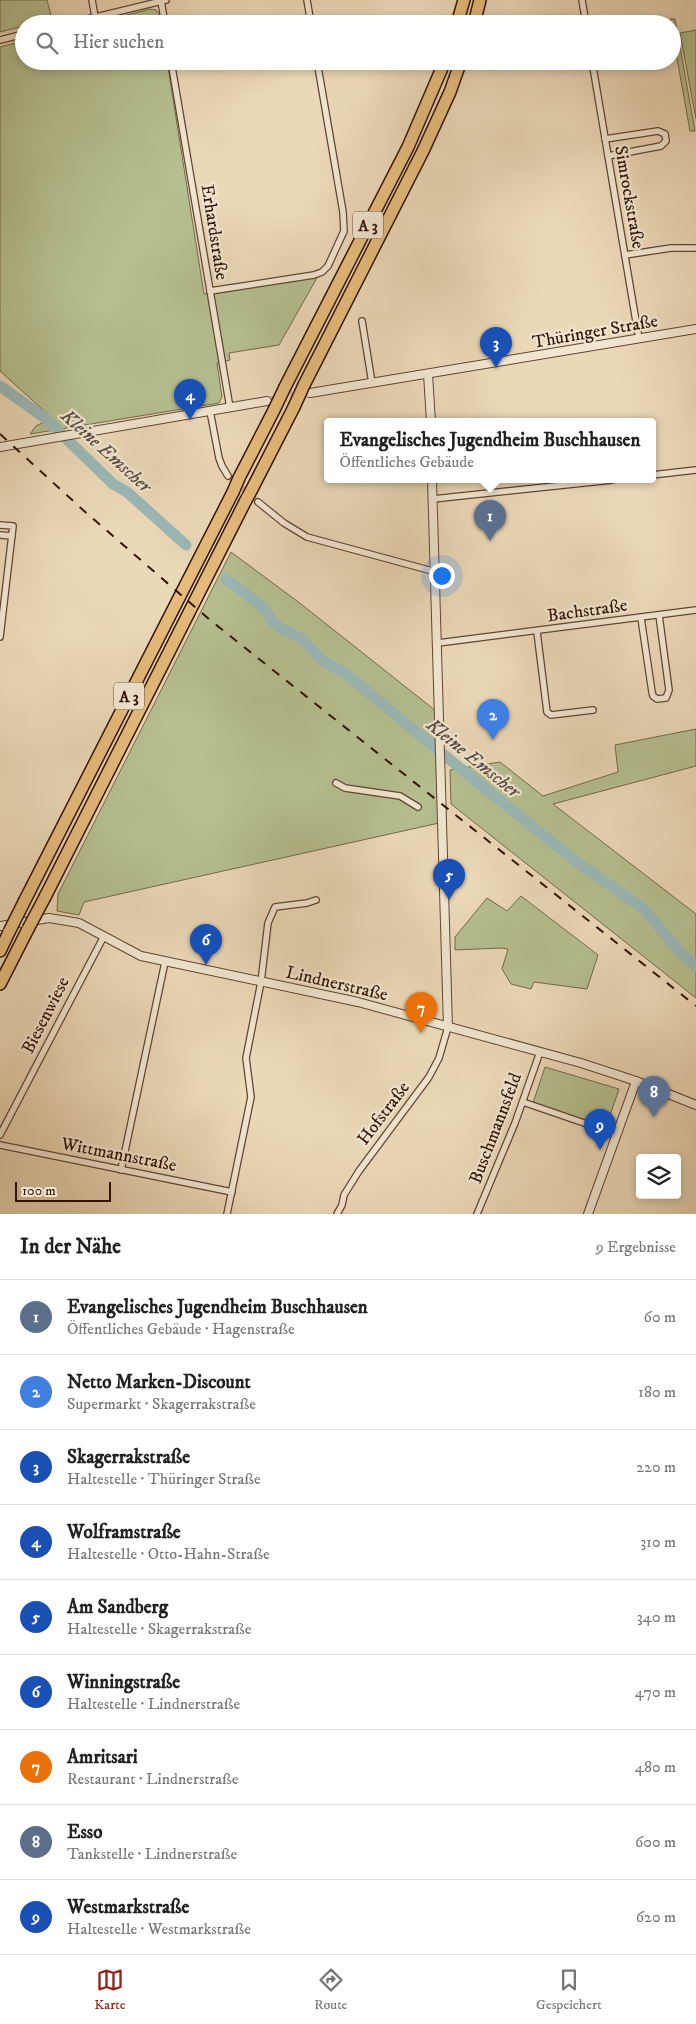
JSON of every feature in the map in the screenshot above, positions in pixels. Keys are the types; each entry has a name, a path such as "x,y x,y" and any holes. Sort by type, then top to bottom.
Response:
{"highway":[{"path":"460,15 464,0"},
{"path":"476,15 480,0"},
{"name":"A 3","path":"0,950 5,930 25,900 232,492 234,477 271,406 286,387 408,147 441,70"},
{"name":"A 3","path":"0,984 246,500 294,407 307,389 423,151 450,92 458,70"}],"street":[{"path":"92,0 95,15"},
{"path":"307,0 310,15"},
{"path":"582,0 584,15"},
{"path":"104,15 164,1 165,15"},
{"path":"0,40 15,36"},
{"name":"Erhardstraße","path":"173,70 230,408"},
{"path":"210,291 314,275 322,272 328,266 344,231 343,212 319,70"},
{"name":"Simrockstraße","path":"594,70 639,338"},
{"path":"605,139 658,131 665,134 666,138 666,141 661,146 608,156"},
{"path":"624,255 671,248 696,248"},
{"path":"362,321 372,383"},
{"name":"Thüringer Straße","path":"307,389 410,378 696,329"},
{"path":"428,374 430,418"},
{"path":"0,447 210,411 271,406"},
{"path":"210,411 219,458 222,466 234,477"},
{"path":"656,475 696,470"},
{"path":"432,483 448,1028"},
{"path":"433,500 585,483"},
{"path":"258,502 284,523 307,537 436,572"},
{"path":"0,525 13,526 0,637"},
{"path":"0,535 12,536"},
{"name":"Bachstraße","path":"438,644 696,610"},
{"name":"Bachstraße","path":"642,618 652,692 657,700 666,698 669,690 659,615"},
{"name":"Bachstraße","path":"537,632 547,712 551,715 592,710"},
{"path":"336,783 345,788 400,796 418,807"},
{"path":"227,1214 251,1098 246,1058 262,982 268,923 272,910 279,905 307,903 316,900"},
{"name":"Lindnerstraße","path":"5,930 43,919 80,923 137,955 358,1002 540,1052 636,1081 696,1105"},
{"name":"Biesenwiese","path":"0,1135 104,936"},
{"path":"121,1170 164,962"},
{"name":"Hofstraße","path":"337,1214 342,1206 344,1195 360,1171 429,1077 439,1058 448,1028"},
{"name":"Buschmannsfeld","path":"477,1214 523,1102 540,1052"},
{"path":"588,1214 636,1081"},
{"path":"523,1102 616,1134"},
{"name":"Wittmannstraße","path":"0,1145 232,1192"}],"green space":[{"path":"0,0 47,0 51,15 15,15 15,28 0,32"},
{"path":"150,9 156,10 160,15 127,15"},
{"path":"696,30 696,119 681,38 681,33"},
{"path":"15,43 15,70 168,70 204,294 318,276 279,345 229,353 230,360 217,363 222,397 219,403 30,434 36,426 52,418 0,371 0,47"},
{"path":"681,53 695,131 690,131 679,70 681,70"},
{"path":"231,552 301,604 436,711 439,823 84,902 79,915 57,911 58,894"},
{"path":"696,729 696,766 553,804 696,914 696,998 451,804 450,770 500,762 543,796 618,772 615,745"},
{"path":"521,896 598,955 587,989 534,982 531,989 511,984 502,969 508,949 455,950 455,937 487,898 507,911"},
{"path":"545,1067 619,1089 606,1127 533,1103"}],"waterway":[{"name":"Kleine Emscher","path":"0,386 45,418 113,484 127,492 186,545"},
{"name":"Kleine Emscher","path":"226,579 264,608 271,620 280,628 301,638 323,661 346,674 578,863 644,909 680,952 696,966"}],"tunnel":[{"path":"267,401 302,395"},
{"path":"228,476 258,502"}],"railway":[{"path":"0,434 83,510 210,620 696,1006"}],"place":[{"name":"Skagerrakstraße","path":"496,368"},
{"name":"Wolframstraße","path":"190,420"},
{"name":"Evangelisches Jugendheim Buschhausen","path":"490,541"},
{"name":"Netto Marken-Discount","path":"493,740"},
{"name":"Am Sandberg","path":"449,900"},
{"name":"Winningstraße","path":"206,965"},
{"name":"Amritsari","path":"421,1033"},
{"name":"Esso","path":"654,1117"},
{"name":"Westmarkstraße","path":"600,1150"}]}
